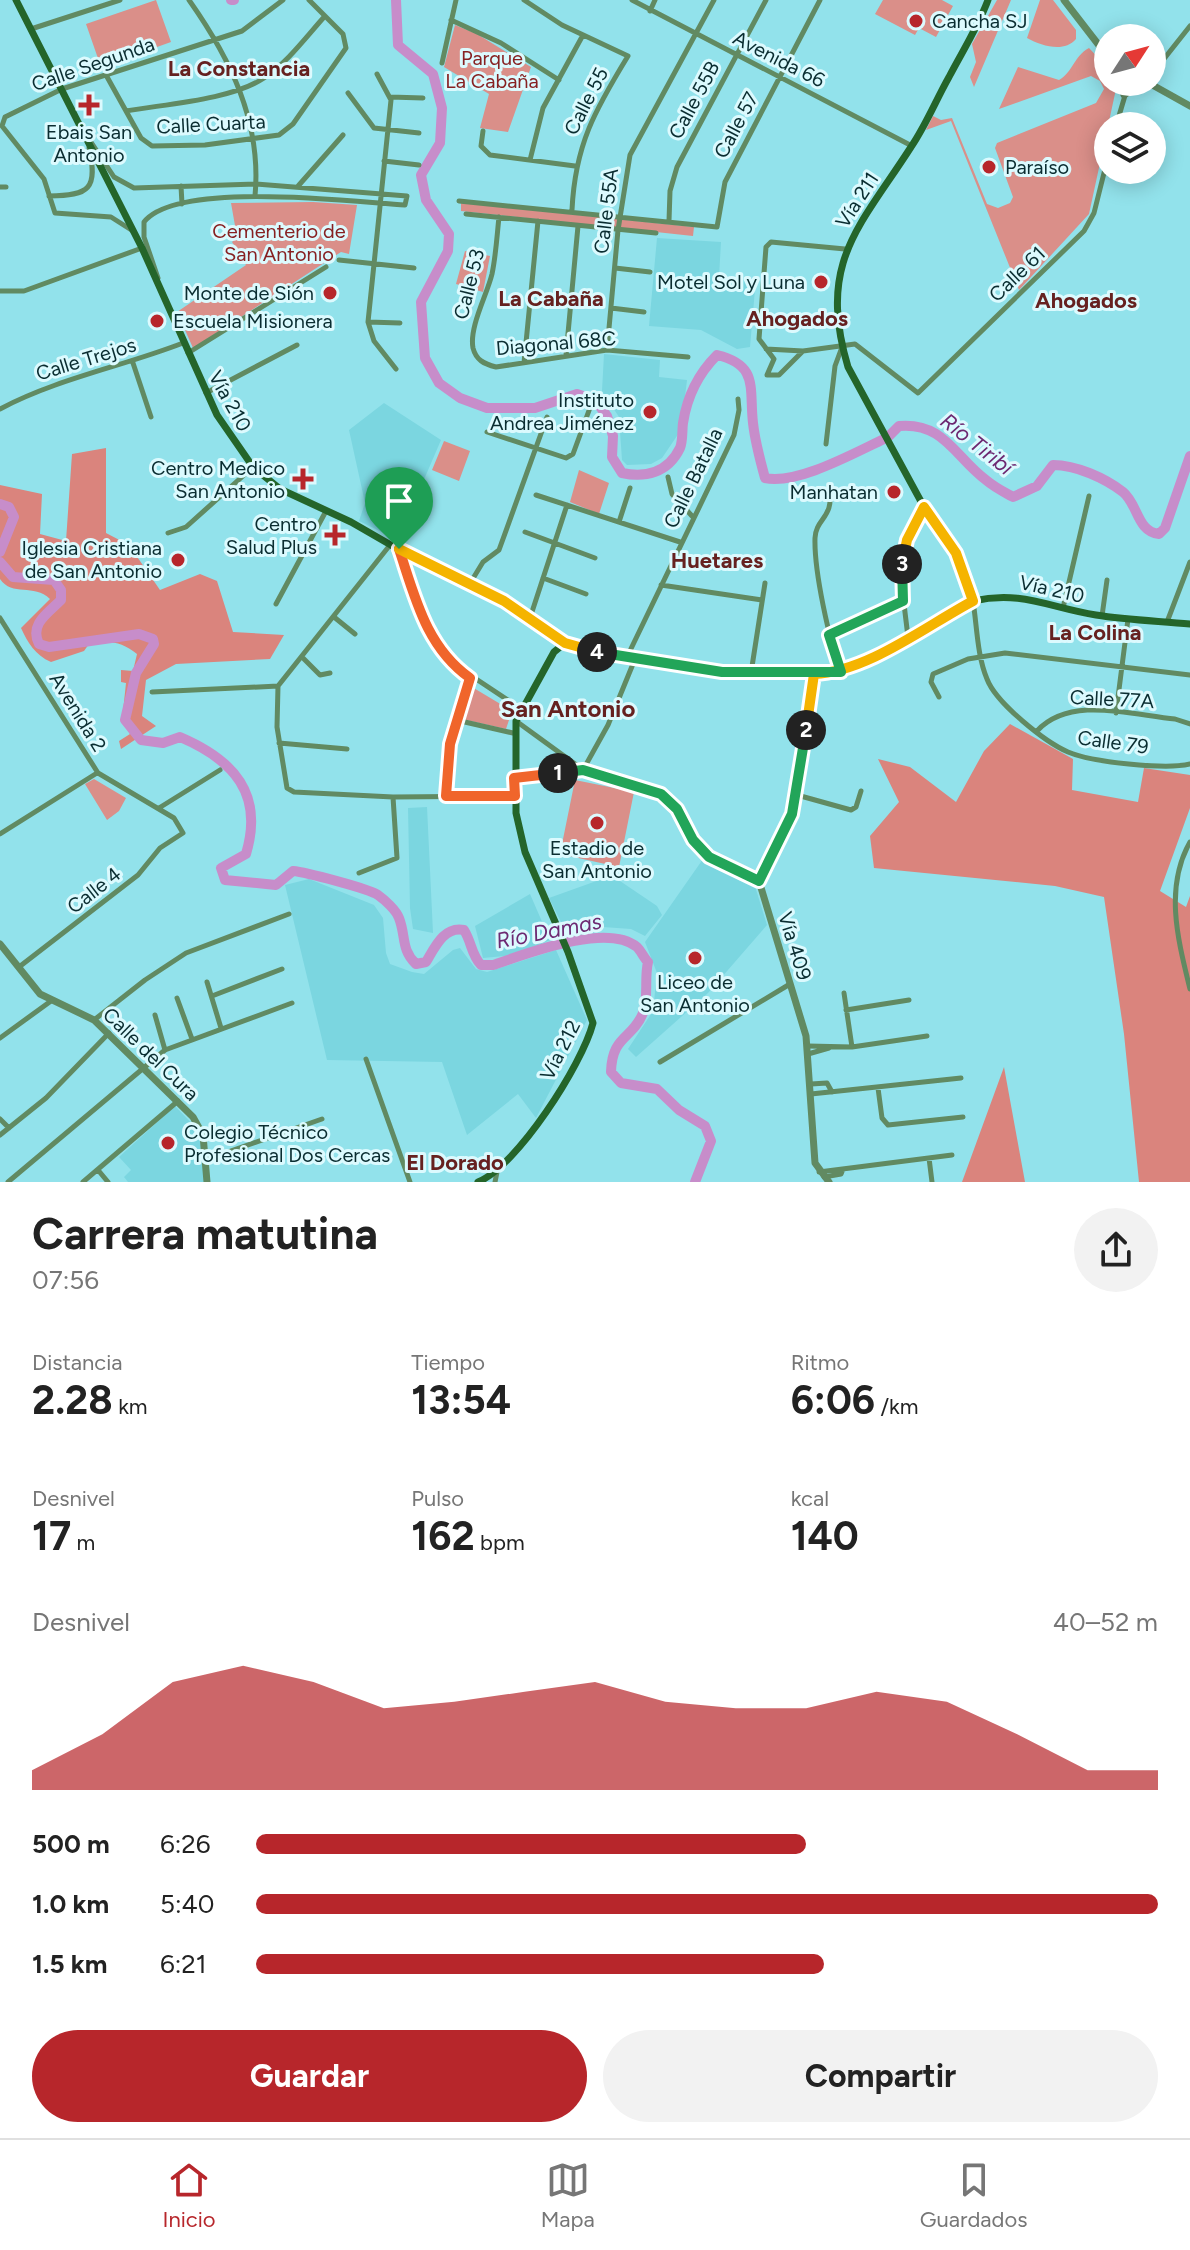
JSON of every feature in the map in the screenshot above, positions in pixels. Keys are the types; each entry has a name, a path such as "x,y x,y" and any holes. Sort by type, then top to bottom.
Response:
{"main road":[{"name":"Vía 210","path":"16,0 142,248 205,393 225,429 253,467 280,489 469,585 530,618 565,643 695,670 814,674 841,672 973,601 1018,596 1102,616 1190,624"},
{"name":"Vía 211","path":"973,601 956,553 924,507 848,367 842,347 840,287 845,249 912,146 988,0"},
{"name":"Vía 212","path":"478,1182 497,1172 526,1142 591,1031 593,1014 525,852 515,796 513,733 520,708 554,652 565,643"}],"street":[{"path":"31,29 120,0"},
{"path":"189,0 217,40 241,89 253,140 255,196"},
{"name":"Calle Segunda","path":"134,232 111,217 58,214 53,210 44,179 2,126 2,121 10,112 62,89 217,40 259,22 283,0"},
{"name":"Calle Cuarta","path":"106,75 141,138 152,146 277,136 291,126 346,48 344,36 309,0"},
{"path":"442,63 456,0"},
{"path":"524,0 583,35 543,108 530,160"},
{"name":"Avenida 66","path":"632,0 912,146"},
{"path":"650,11 655,0"},
{"name":"Calle 55A","path":"607,350 618,230 630,155 714,0"},
{"name":"Calle 55B","path":"669,221 670,191 677,167 766,0"},
{"name":"Calle 57","path":"669,221 717,227 725,182 820,0"},
{"path":"1064,0 1094,39"},
{"path":"126,111 241,89 281,64 325,16"},
{"path":"451,20 501,43 559,80"},
{"path":"1166,56 1190,26"},
{"name":"Calle 55","path":"572,210 575,166 595,110 628,56 583,35"},
{"path":"377,74 390,97 368,322 374,341 396,369"},
{"path":"348,93 374,128 419,133"},
{"path":"1166,93 1190,106"},
{"path":"390,97 423,98"},
{"path":"83,131 98,148 114,177 134,188 256,184 406,195 406,205 255,196 182,204 158,210 144,222 144,237 159,287"},
{"path":"483,131 480,141 484,152 575,166"},
{"path":"299,186 343,135"},
{"path":"49,196 73,195 84,192 91,185 94,171 87,140"},
{"path":"384,161 419,165"},
{"name":"Calle 61","path":"842,347 855,344 914,393 1084,231 1094,213 1101,184"},
{"path":"181,186 182,204"},
{"path":"459,201 669,221"},
{"path":"466,214 656,233"},
{"name":"Calle 53","path":"477,359 474,334 493,270 499,217"},
{"path":"524,363 538,221"},
{"path":"566,355 578,226"},
{"path":"803,351 779,375 769,377 767,373 774,359 759,339 766,247 771,242 845,249"},
{"path":"0,291 24,291 142,248"},
{"path":"339,260 414,268"},
{"path":"188,354 326,267"},
{"path":"615,268 650,272"},
{"path":"611,308 644,312"},
{"path":"368,322 400,323"},
{"name":"Calle Trejos","path":"0,409 29,393 133,363 183,343"},
{"path":"205,393 297,345"},
{"path":"766,349 803,351 842,347 835,366 826,444"},
{"name":"Diagonal 68C","path":"477,359 496,367 607,350 688,357"},
{"path":"133,363 151,417"},
{"name":"Calle Batalla","path":"583,770 608,725 631,658 680,542 734,435 738,399"},
{"path":"487,432 570,456 591,405"},
{"path":"469,585 483,562 499,550 547,417"},
{"path":"168,533 186,527 253,467"},
{"path":"668,477 672,494 692,516"},
{"path":"829,487 830,509 815,538 829,635 841,672"},
{"path":"619,522 630,488"},
{"path":"536,495 680,542"},
{"path":"1063,608 1089,496"},
{"path":"530,618 567,505"},
{"path":"908,637 902,559 924,507"},
{"path":"276,604 326,511"},
{"path":"525,532 595,558"},
{"path":"390,545 278,686 279,743 290,791 393,797 515,796"},
{"path":"399,549 433,640 446,659 470,678 520,708"},
{"path":"1167,622 1188,575 1190,562"},
{"path":"543,578 586,594"},
{"path":"1102,616 1107,580"},
{"path":"751,673 765,583"},
{"path":"661,585 762,600"},
{"path":"829,635 903,601"},
{"name":"Calle 79","path":"973,601 986,678 997,696 1037,731 1066,751 1085,757 1190,764"},
{"path":"334,617 355,634"},
{"name":"Avenida 2","path":"0,618 98,773 174,818 183,833"},
{"path":"1116,713 1128,618"},
{"path":"939,697 931,676 980,656 1022,655 1190,675"},
{"path":"302,657 320,675 330,673"},
{"path":"516,721 583,770 661,794 677,809 693,840 709,857 759,881 783,838 797,795 814,674"},
{"path":"446,796 446,771 456,720 470,678"},
{"path":"152,692 278,686"},
{"name":"Calle 77A","path":"1037,731 1052,717 1065,711 1175,719 1190,724"},
{"path":"456,720 513,733"},
{"path":"279,743 347,749"},
{"path":"159,808 220,770"},
{"path":"514,778 583,770"},
{"path":"0,834 98,773"},
{"path":"797,795 851,810 856,807 861,791"},
{"path":"359,873 397,858 393,797"},
{"name":"Calle 4","path":"19,967 138,875 160,848 183,833"},
{"path":"1190,842 1178,870 1175,901 1179,944 1190,989"},
{"name":"Vía 409","path":"759,881 808,1050 813,1152 824,1177"},
{"path":"94,1020 186,953 289,914"},
{"name":"Calle del Cura","path":"1,947 40,994 94,1020 144,1066 200,1126 210,1158 207,1182"},
{"path":"212,996 282,969"},
{"path":"207,982 221,1028"},
{"path":"660,1062 790,984"},
{"path":"844,993 852,1047"},
{"path":"177,998 192,1039"},
{"path":"846,1010 909,1000"},
{"path":"0,1038 51,1001"},
{"path":"8,1182 165,1050 292,1003"},
{"path":"155,1015 165,1050"},
{"path":"0,1135 46,1098 109,1033"},
{"path":"808,1050 927,1036"},
{"path":"366,1059 410,1182"},
{"path":"811,1094 961,1078"},
{"path":"811,1084 827,1083 832,1092"},
{"path":"878,1088 882,1118 888,1125 963,1117"},
{"path":"83,1182 178,1101"},
{"path":"0,1119 9,1128"},
{"path":"210,1158 322,1119"},
{"path":"824,1177 841,1174 843,1169 952,1155"},
{"path":"929,1158 932,1182"},
{"path":"98,1170 108,1182"},
{"path":"495,1182 497,1172"}],"shaded area":[{"path":"657,238 721,242 719,277 756,278 750,347 737,349 701,330 649,326"},
{"name":"Instituto Andrea Jiménez","path":"604,354 660,360 659,377 687,380 681,430 662,458 651,464 627,465 622,460 619,417 602,391"},
{"path":"384,403 441,440 398,540 359,521 365,503 349,430"},
{"path":"106,448 106,533 129,545 160,590 200,574 217,581 233,632 284,635 270,659 176,664 146,680 142,716 156,726 121,749 119,741 130,734 122,721 126,683 121,682 121,670 133,671 137,654 126,646 103,642 89,644 84,651 51,662 45,659 26,639 21,628 50,599 44,594 11,587 0,579 0,485 42,494 40,534 66,541 72,454"},
{"path":"1010,724 1073,759 1072,790 1138,802 1144,768 1190,775 1190,808 1160,891 1186,907 1190,896 1190,1182 1139,1182 1124,1034 1104,897 1055,886 874,868 870,836 899,802 878,759 910,767 956,802 984,751"},
{"path":"427,807 433,933 413,929 410,908 408,808"},
{"name":"Liceo de San Antonio","path":"703,859 754,883 767,925 708,993 636,1057 628,1049 653,1011 657,973 645,942"},
{"path":"309,879 374,905 383,918 390,964 412,972 424,974 453,950 460,948 476,969 487,972 556,950 587,1020 536,1118 518,1094 467,1135 442,1062 327,1060 285,885"},
{"path":"602,879 620,881 657,906 662,915 645,936 631,929 603,927 567,934 549,898"},
{"path":"530,894 550,940 516,955 483,958 475,926"},
{"path":"1004,1067 1025,1182 962,1182"},
{"name":"Colegio Técnico Profesional Dos Cercas","path":"175,1106 197,1129 205,1163 204,1182 128,1182 124,1177 131,1170 119,1157"}],"green space":[{"path":"156,0 171,42 101,67 86,24"},
{"name":"Cancha SJ","path":"883,0 942,0 953,6 936,37 919,28 915,35 875,14"},
{"path":"997,0 1011,0 974,87 970,77 976,62 972,44"},
{"path":"1040,0 1053,0 1076,30 1076,39 1065,46 1053,47 1027,38"},
{"name":"Parque La Cabaña","path":"455,25 477,34 531,67 508,132 480,128 489,94 444,67"},
{"path":"1089,48 1094,53 1094,78 1091,76 999,109 1018,67 1059,80"},
{"path":"1100,96 1114,96 1111,112 1094,112 1095,184 1089,214 1019,290 951,121 926,130 933,116 941,120 952,118 987,204 998,208 1010,203 1013,197 995,148 997,143 1096,103"},
{"name":"Cementerio de San Antonio","path":"231,203 357,205 349,254 341,252 193,348 177,312 246,265 232,242 237,237"},
{"path":"461,203 694,227 693,236 461,211"},
{"path":"465,251 490,256 483,292 456,284"},
{"path":"444,441 470,451 459,481 432,470"},
{"path":"579,470 609,483 599,514 570,502"},
{"path":"472,687 512,711 506,729 462,719"},
{"path":"94,779 126,798 119,811 107,820 85,784"},
{"name":"Estadio de San Antonio","path":"575,780 634,792 619,867 560,854"}],"waterway":[{"name":"Río Tiribí","path":"396,0 398,45 433,74 442,108 440,143 421,175 426,200 449,234 448,251 421,302 425,358 439,383 460,398 487,408 535,408 577,394 595,400 607,416 613,436 612,457 622,473 655,472 675,456 681,445 691,395 699,378 717,355 730,359 746,372 765,478 793,477 809,472 884,439"},
{"name":"Río Tiribí","path":"889,436 899,426 914,426 938,435 989,483 1013,497 1037,486 1053,465 1090,473 1123,492 1146,528 1159,534 1165,528 1190,456"},
{"name":"Río Damas","path":"0,504 9,507 14,517 0,552"},
{"name":"Río Damas","path":"0,562 13,577 54,580 61,590 61,600 38,625 39,644 49,647 139,634 153,639 154,644 136,673 125,720 141,740 163,743 180,737 199,746 229,768 240,782 251,814 251,833 246,854 221,868 225,880 276,885 293,871 373,892 398,915 406,948 416,964 426,962 441,939 457,930 464,930 481,965 493,965 566,942 587,939 624,940 637,947 648,962 645,1007 639,1022 615,1051 611,1072 621,1083 657,1089 679,1110 705,1126 711,1141 695,1182"}],"place":[{"name":"Cancha SJ","path":"916,21"},
{"name":"Ebais San Antonio","path":"89,105"},
{"name":"Paraíso","path":"989,167"},
{"name":"Motel Sol y Luna","path":"821,282"},
{"name":"Monte de Sión","path":"330,293"},
{"name":"Escuela Misionera","path":"157,321"},
{"name":"Instituto Andrea Jiménez","path":"650,412"},
{"name":"Centro Medico San Antonio","path":"303,479"},
{"name":"Manhatan","path":"894,492"},
{"name":"Centro Salud Plus","path":"335,535"},
{"name":"Iglesia Cristiana de San Antonio","path":"178,560"},
{"name":"Estadio de San Antonio","path":"597,823"},
{"name":"Liceo de San Antonio","path":"695,958"},
{"name":"Colegio Técnico Profesional Dos Cercas","path":"168,1143"}],"district":[{"name":"La Constancia","path":"239,68"},
{"name":"La Cabaña","path":"551,298"},
{"name":"Ahogados","path":"1086,300"},
{"name":"Ahogados","path":"797,318"},
{"name":"Huetares","path":"717,560"},
{"name":"La Colina","path":"1095,632"},
{"name":"San Antonio","path":"568,708"},
{"name":"El Dorado","path":"455,1162"}],"route":[{"path":"399,549 429,567 516,607 565,643 695,670 841,672 829,635 903,601 902,559 907,540 924,507 956,553 973,601 865,662 841,672 814,674 792,814 783,838 759,881 709,857 693,840 677,809 661,794 583,770 514,778 515,796 446,796 450,744 470,678 446,659 433,640 399,549"}]}
